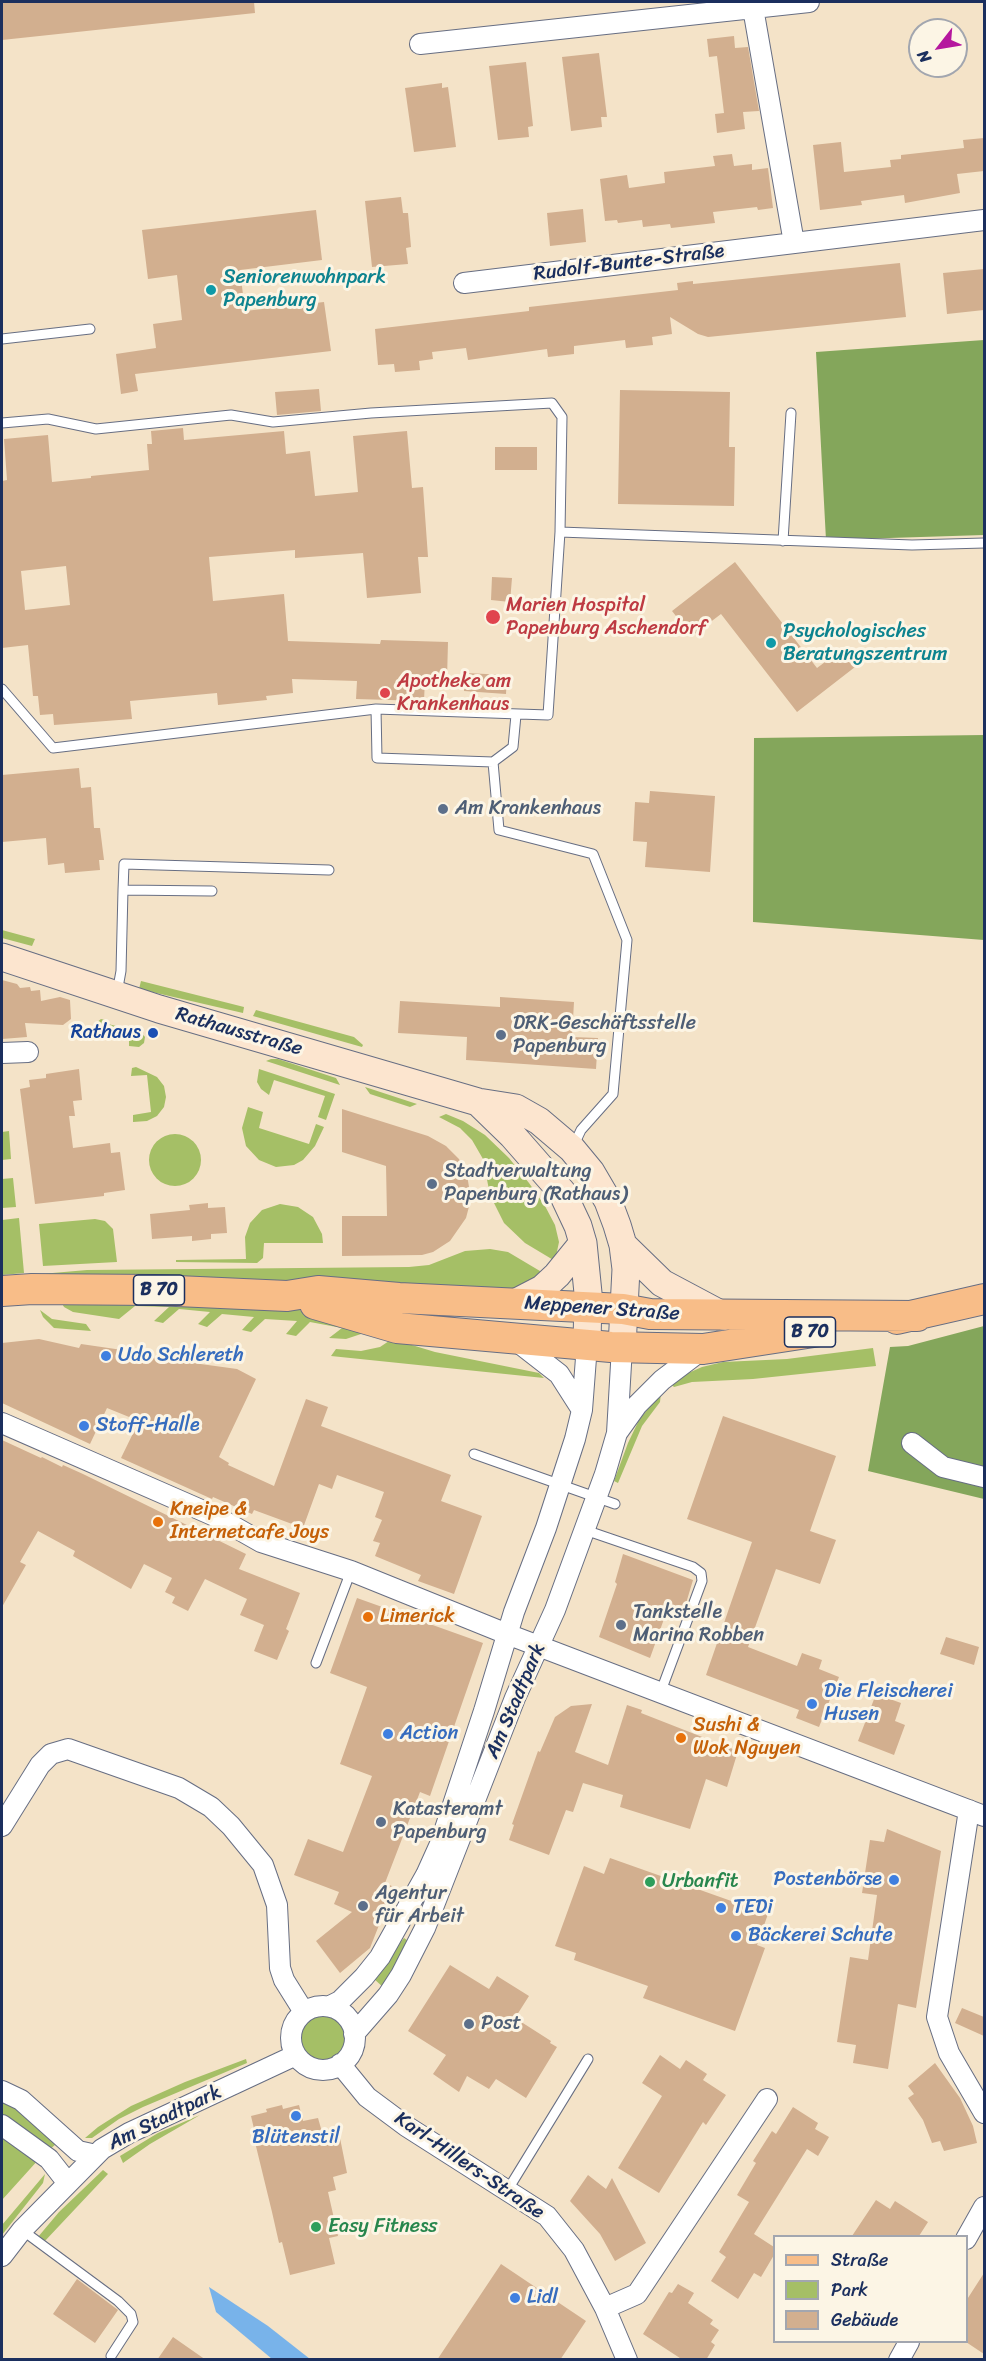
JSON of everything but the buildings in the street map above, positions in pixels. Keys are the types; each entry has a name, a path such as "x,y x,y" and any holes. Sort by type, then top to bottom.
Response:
{"main road":[{"name":"Meppener Straße","path":"2,1291 32,1289 166,1290 287,1296 318,1291 399,1298 623,1309 650,1314 917,1316"},
{"name":"Meppener Straße","path":"287,1296 397,1328 587,1345 703,1349 917,1316 984,1299"}],"street":[{"path":"420,44 760,5 809,2"},
{"path":"760,5 794,243"},
{"name":"Rudolf-Bunte-Straße","path":"464,283 984,220"},
{"name":"Rathausstraße","path":"2,957 159,1009 478,1102 516,1108 539,1121 572,1149 591,1172 608,1201 623,1245 626,1269 622,1347"},
{"path":"2,1053 28,1052"},
{"name":"Rathausstraße","path":"478,1102 512,1135 562,1192 578,1226 583,1243 588,1307"},
{"path":"513,1304 542,1289 557,1275 583,1243"},
{"name":"B 70","path":"623,1245 662,1283 725,1316"},
{"name":"Am Stadtpark","path":"330,2006 340,2001 380,1957 426,1875 440,1844 507,1634 561,1484 582,1410 588,1307"},
{"path":"514,1339 559,1374 582,1410"},
{"name":"Am Stadtpark","path":"354,2034 388,1995 425,1928 515,1698 555,1610 585,1530 606,1501 617,1433 622,1347"},
{"name":"Meppener Straße","path":"617,1433 637,1405 662,1380 703,1349"},
{"path":"2,1423 217,1517 261,1542 351,1571 507,1634 976,1813 937,2017 949,2053 984,2113"},
{"path":"912,1443 943,1467 984,1477"},
{"path":"2,1826 40,1765 51,1754 68,1749 128,1768 179,1788 211,1807 231,1826 263,1865 277,1905 280,1968 284,1980 303,2012"},
{"path":"320,2006 330,2006 346,2016 354,2034 352,2051 340,2064 322,2070 312,2068 296,2055 292,2047 292,2028 303,2012 320,2006"},
{"name":"Am Stadtpark","path":"2,2256 21,2230 96,2155 129,2133 296,2055"},
{"name":"Karl-Hillers-Straße","path":"340,2064 367,2097 398,2120 547,2216 574,2250 605,2308 627,2360"},
{"path":"2,2091 21,2100 78,2151 96,2155"},
{"path":"605,2308 637,2294 767,2099"},
{"path":"2,2125 49,2159 67,2182"},
{"path":"968,2235 984,2207"},
{"path":"899,2360 908,2343"}],"lane":[{"path":"2,339 90,329"},
{"path":"2,423 48,419 96,429 231,415 273,422 371,413 552,403 562,417 560,532 548,715 376,709 53,748 2,689"},
{"path":"783,541 791,413"},
{"path":"560,532 912,545 984,543"},
{"path":"376,709 376,758 493,762 513,747 516,715"},
{"path":"493,762 499,830 593,854 627,940 613,1094 581,1130 572,1149"},
{"path":"116,995 121,970 124,864 329,870"},
{"path":"123,890 212,891"},
{"path":"474,1454 606,1501"},
{"path":"585,1530 693,1567 701,1573 702,1581 661,1691"},
{"path":"316,1663 351,1571"},
{"path":"507,2191 588,2059"},
{"path":"21,2230 118,2301 131,2314 133,2322 111,2356"}],"green space":[{"path":"984,340 984,535 826,540 816,352"},
{"path":"984,735 984,940 753,922 754,738"},
{"path":"2,930 35,939 32,946 2,938"},
{"path":"141,981 244,1007 243,1013 139,989"},
{"path":"256,1010 354,1037 363,1045 362,1047 253,1016"},
{"path":"101,1019 109,1021 108,1024 141,1032 145,1037 144,1043 139,1047 129,1046 129,1038 94,1033 96,1023"},
{"path":"278,1059 336,1078 340,1085 266,1061"},
{"path":"136,1067 157,1077 164,1086 166,1097 164,1107 157,1116 147,1121 133,1122 133,1115 151,1112 147,1075 131,1076 132,1068"},
{"path":"259,1069 335,1094 326,1120 318,1117 325,1096 274,1080 269,1095 261,1089 257,1082"},
{"path":"365,1087 417,1104 410,1107 370,1094"},
{"path":"248,1107 263,1112 259,1128 309,1144 316,1124 324,1127 315,1146 303,1160 294,1165 276,1167 259,1160 246,1146 242,1128"},
{"path":"446,1114 463,1121 485,1135 509,1158 529,1183 555,1225 559,1242 555,1261 525,1243 504,1223 490,1195 483,1159 472,1140 460,1128 439,1117"},
{"path":"9,1131 11,1159 2,1160 2,1132"},
{"path":"175,1134 189,1138 197,1146 201,1160 197,1174 189,1182 175,1186 161,1182 153,1174 149,1160 153,1146 161,1138"},
{"path":"13,1178 16,1207 2,1208 2,1179"},
{"path":"280,1204 298,1207 313,1217 322,1234 323,1243 264,1243 263,1258 257,1263 176,1262 176,1260 246,1259 245,1237 250,1223 262,1210"},
{"path":"19,1218 24,1273 2,1275 2,1220"},
{"path":"95,1219 105,1221 113,1229 117,1262 43,1266 39,1224"},
{"path":"490,1249 508,1252 545,1274 518,1290 41,1274 87,1270 409,1267 429,1265 465,1251"},
{"path":"60,1300 289,1308 314,1313 364,1333 346,1339 329,1338 342,1328 310,1322 296,1336 286,1334 297,1321 265,1319 251,1332 242,1330 254,1317 222,1314 207,1327 198,1324 210,1312 179,1309 163,1323 154,1321 169,1307 135,1306 119,1319 73,1312 64,1307"},
{"path":"40,1310 52,1319 86,1324 91,1331 54,1328 43,1317"},
{"path":"984,1326 984,1499 868,1471 890,1347 908,1346"},
{"path":"392,1339 435,1352 539,1373 544,1378 331,1356 336,1349 361,1351 380,1347"},
{"path":"873,1348 876,1366 753,1379 692,1382 674,1387 671,1384 702,1367 723,1362 787,1359"},
{"path":"661,1393 660,1402 642,1426 618,1483 614,1481 639,1420"},
{"path":"404,1938 411,1943 384,1988 373,1978"},
{"path":"324,2015 340,2022 347,2038 340,2054 324,2061 308,2054 301,2038 308,2022"},
{"path":"246,2059 247,2063 143,2107 119,2119 92,2138 85,2138 131,2106"},
{"path":"2,2098 15,2105 56,2144 48,2151 2,2120"},
{"path":"200,2115 150,2144 123,2163 120,2156 158,2133"},
{"path":"2,2132 39,2159 2,2200"},
{"path":"103,2170 108,2174 44,2242 38,2237 59,2212"},
{"path":"45,2174 43,2183 2,2235 2,2225"}],"water":[{"path":"209,2287 268,2326 310,2359 272,2359 216,2312"}],"place":[{"name":"Seniorenwohnpark Papenburg","path":"211,290"},
{"name":"Marien Hospital Papenburg Aschendorf","path":"493,617"},
{"name":"Psychologisches Beratungszentrum","path":"771,643"},
{"name":"Apotheke am Krankenhaus","path":"385,693"},
{"name":"Am Krankenhaus","path":"443,809"},
{"name":"Rathaus","path":"153,1033"},
{"name":"DRK-Geschäftsstelle Papenburg","path":"501,1035"},
{"name":"Stadtverwaltung Papenburg (Rathaus)","path":"432,1184"},
{"name":"Udo Schlereth","path":"106,1356"},
{"name":"Stoff-Halle","path":"84,1426"},
{"name":"Kneipe & Internetcafe Joys","path":"158,1522"},
{"name":"Limerick","path":"368,1617"},
{"name":"Tankstelle Marina Robben","path":"621,1625"},
{"name":"Die Fleischerei Husen","path":"812,1704"},
{"name":"Action","path":"388,1734"},
{"name":"Sushi & Wok Nguyen","path":"681,1738"},
{"name":"Katasteramt Papenburg","path":"381,1822"},
{"name":"Postenbörse","path":"894,1880"},
{"name":"Urbanfit","path":"650,1882"},
{"name":"Agentur für Arbeit","path":"363,1906"},
{"name":"TEDi","path":"721,1908"},
{"name":"Bäckerei Schute","path":"736,1936"},
{"name":"Post","path":"469,2024"},
{"name":"Blütenstil","path":"296,2116"},
{"name":"Easy Fitness","path":"316,2227"},
{"name":"Lidl","path":"515,2298"}]}
